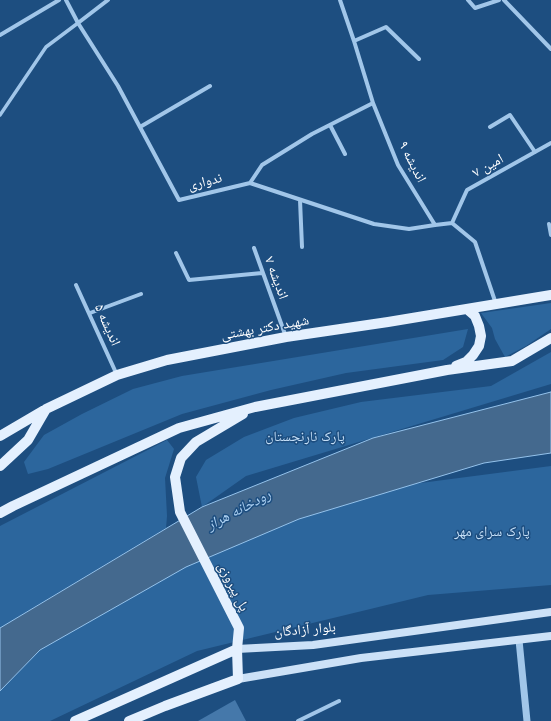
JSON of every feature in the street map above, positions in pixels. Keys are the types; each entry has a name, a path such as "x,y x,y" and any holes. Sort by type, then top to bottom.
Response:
{"main road":[{"name":"شهید دکتر بهشتی","path":"3,433 46,409 117,375 167,360 286,337 551,295"},
{"path":"447,370 466,362 474,355 479,346 481,336 480,326 475,316 468,309"},
{"path":"0,513 179,428 255,407 447,370 512,361 551,338"},
{"name":"پل پیروزی","path":"238,679 237,649 239,628 180,512 175,476 181,458 196,442 255,407"},
{"path":"0,466 28,440 46,409"},
{"name":"بلوار آزادگان","path":"75,721 237,649 312,645 551,612"},
{"path":"129,721 238,679 361,658 551,636"}],"street":[{"path":"0,35 59,0"},
{"name":"ندواری","path":"66,0 78,23 118,86 179,200 250,183"},
{"path":"0,115 46,47 108,0"},
{"name":"اندیشه ۹","path":"340,0 373,103 398,165 435,225"},
{"path":"468,0 475,8 499,0"},
{"path":"504,0 551,49"},
{"path":"354,41 386,27 419,59"},
{"path":"140,127 210,86"},
{"path":"373,103 312,134 262,164 250,183 374,224 408,229 452,223 475,242 496,304"},
{"path":"490,127 510,115 535,152"},
{"path":"330,125 345,154"},
{"name":"امین ۷","path":"452,223 468,190 551,143"},
{"path":"300,200 302,247"},
{"path":"549,224 551,235"},
{"name":"اندیشه ۷","path":"254,248 286,337"},
{"path":"176,254 189,280 262,273"},
{"name":"اندیشه ۵","path":"76,285 117,375"},
{"path":"90,313 141,294"},
{"path":"519,640 527,721"},
{"path":"298,721 339,701"}],"green space":[{"path":"551,303 551,329 526,346 505,357 495,339 492,328 481,313"},
{"path":"468,329 463,347 443,360 346,373 271,390 182,414 48,469 28,474 24,462 44,435 82,414 133,389 182,376"},
{"name":"پارک نارنجستان","path":"551,352 551,384 246,476 202,507 196,477 206,460 244,437 294,418 361,402 491,386"},
{"path":"167,440 174,449 165,478 167,516 166,528 21,615 0,631 0,526"},
{"name":"پارک سرای مهر","path":"551,466 551,585 428,595 197,651 50,721 0,721 0,691 40,650 167,576 257,532 413,484"}],"water":[{"name":"رودخانه هراز","path":"551,392 551,453 484,463 299,519 186,567 40,650 0,691 0,628 202,507 373,438"}],"building":[{"path":"235,700 246,721 198,721"}]}
